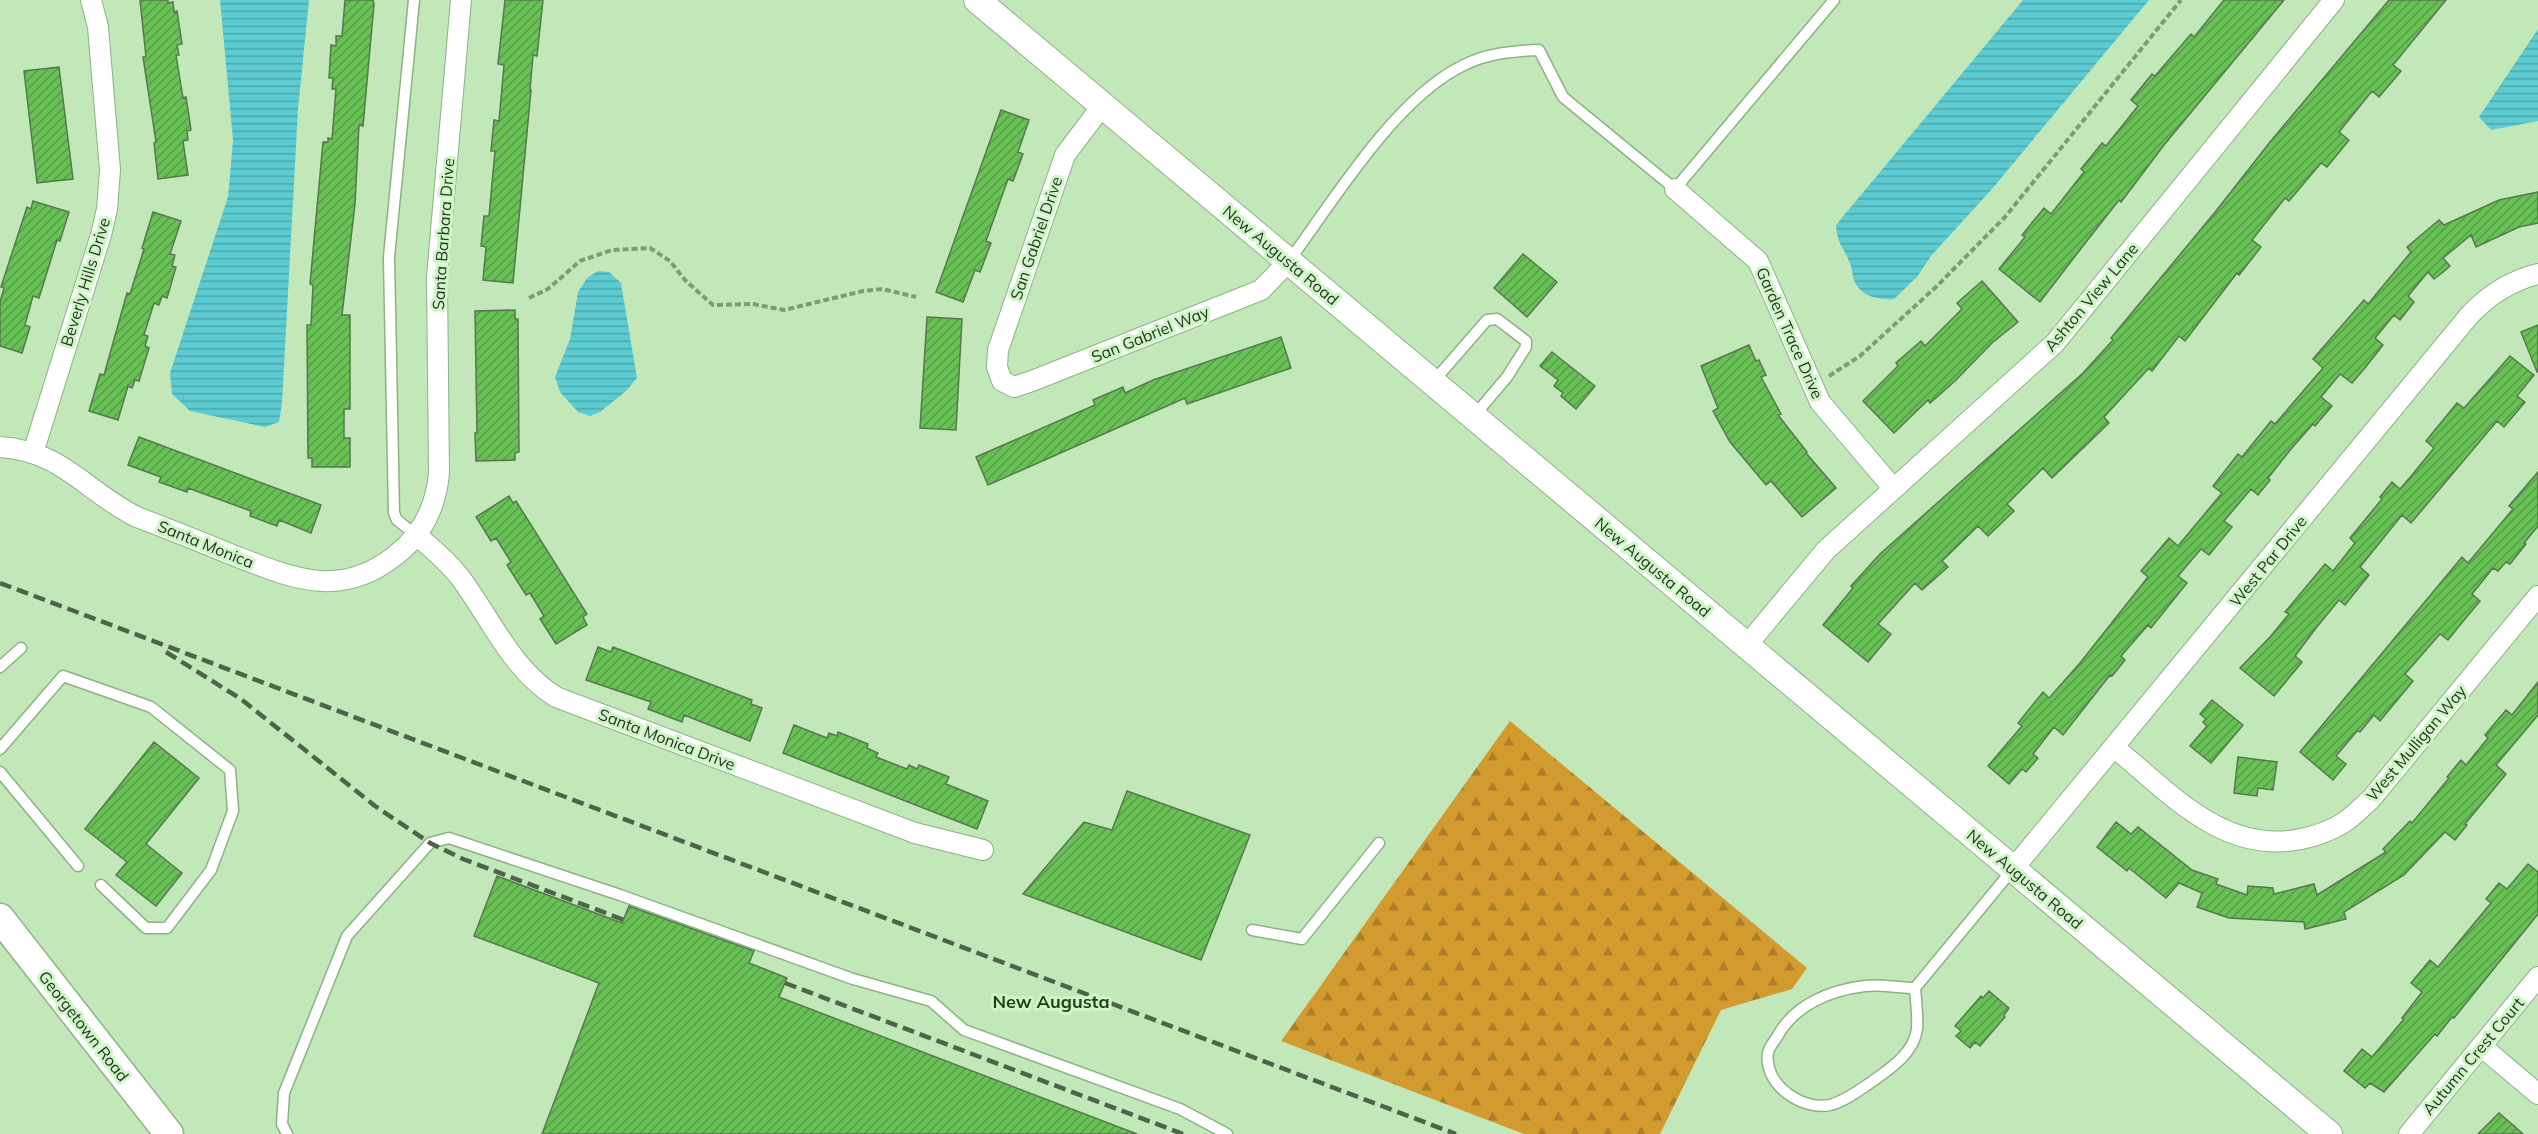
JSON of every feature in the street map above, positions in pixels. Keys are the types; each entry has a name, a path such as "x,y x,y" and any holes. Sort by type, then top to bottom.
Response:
{"main road":[{"name":"Georgetown Road","path":"0,918 169,1134"}],"street":[{"name":"Beverly Hills Drive","path":"33,453 98,246 107,209 110,170 98,27 91,0"},
{"name":"Santa Barbara Drive","path":"416,535 436,496 439,473 437,277 461,0"},
{"name":"New Augusta Road","path":"977,0 2329,1134"},
{"name":"Ashton View Lane","path":"1747,645 1826,550 2055,344 2334,0"},
{"name":"San Gabriel Drive","path":"1002,381 997,367 998,350 1065,155 1102,106"},
{"name":"Garden Trace Drive","path":"1675,189 1758,261 1820,402 1893,488"},
{"name":"San Gabriel Way","path":"1002,381 1014,387 1032,381 1261,290 1289,261"},
{"name":"West Par Drive","path":"2013,869 2473,311 2501,288 2538,274"},
{"name":"Santa Monica","path":"0,447 33,453 69,469 116,506 137,517 301,580 335,582 363,575 386,564 416,535"},
{"name":"Santa Monica Drive","path":"416,535 438,553 460,578 522,670 556,697 915,833 983,850"},
{"name":"West Mulligan Way","path":"2115,748 2197,816 2227,833 2251,840 2275,842 2316,836 2344,823 2371,799 2538,596"},
{"name":"Autumn Crest Court","path":"2409,1134 2538,977"},
{"path":"2481,1046 2538,1094"}],"lane":[{"path":"414,0 389,257 394,513 397,520 416,535"},
{"path":"1289,261 1376,142 1430,86 1464,64 1500,52 1539,50 1563,97 1675,189 1834,0"},
{"path":"1433,382 1487,320 1497,319 1526,341 1526,347 1507,377 1474,417"},
{"path":"0,667 21,648"},
{"path":"0,749 63,676 151,707 231,770 233,811 212,870 167,928 146,928 101,885"},
{"path":"0,772 78,866"},
{"path":"287,1134 282,1124 284,1093 348,936 430,843 449,838 620,895 843,976 931,1001 964,1030 1180,1109 1227,1134"},
{"path":"1252,930 1302,939 1379,843"},
{"path":"1915,988 1866,986 1827,996 1798,1009 1780,1030 1768,1052 1769,1068 1778,1083 1795,1100 1829,1105 1850,1096 1887,1071 1907,1052 1917,1031 1915,988 2013,869"}],"path":[{"path":"1829,376 1860,356 1936,287 2005,217 2181,0"},
{"path":"529,298 548,289 580,261 612,250 650,248 670,261 685,280 713,305 753,304 784,310 863,291 882,289 916,297"}],"green space":[{"path":"1510,721 1807,968 1792,989 1721,1010 1660,1134 1524,1134 1281,1041"}],"water":[{"path":"220,0 309,0 298,109 282,403 279,422 265,427 190,411 172,394 170,373 228,197 233,140"},
{"path":"2023,0 2149,0 1992,189 1931,256 1917,277 1894,299 1876,298 1866,294 1854,280 1850,263 1839,240 1836,225"},
{"path":"2538,29 2538,121 2491,130 2479,117"},
{"path":"598,271 609,272 621,283 637,378 626,391 600,412 590,416 578,412 560,392 555,377 570,339 578,292 587,278"}],"building":[{"path":"140,0 168,0 168,3 173,2 174,12 177,11 182,44 177,45 179,55 176,55 191,130 187,131 188,140 183,141 188,175 158,179 154,143 156,142 143,57 146,57"},
{"path":"345,0 373,0 374,4 363,126 359,125 355,204 342,315 350,315 350,409 344,409 344,438 350,438 350,467 312,467 312,458 308,458 307,325 311,325 313,285 310,284 323,142 328,142 328,138 332,139 336,89 332,89 333,78 329,78 331,45 336,46 336,36 342,36"},
{"path":"505,0 543,0 537,56 533,55 513,283 483,280 486,247 481,246 484,216 489,216 495,151 491,151 494,120 499,121 504,65 498,64"},
{"path":"2224,0 2284,0 2164,145 2121,202 2119,200 2040,302 1999,269 2025,237 2022,235 2044,208 2051,214 2084,172 2081,169 2102,143 2106,146 2138,106 2131,100 2152,74 2155,76 2191,34 2194,37"},
{"path":"2389,0 2446,0 2393,65 2401,71 2379,97 2372,91 2339,132 2349,140 2327,167 2321,163 2289,201 2285,198 2252,240 2261,247 2239,275 2237,273 2185,341 2179,336 2152,371 2149,368 2104,417 2109,423 2052,478 2043,468 2007,504 2014,511 1988,536 1978,526 1942,561 1948,567 1922,590 1915,583 1878,624 1891,634 1868,662 1823,625 1853,588 1851,586 1880,554 2083,373 2113,340 2111,338 2270,142"},
{"path":"59,67 73,179 37,183 24,71"},
{"path":"1001,110 1029,120 1018,152 1023,154 1013,181 1008,179 986,241 991,243 980,272 975,270 963,302 936,292"},
{"path":"2538,192 2538,223 2519,227 2476,247 2471,235 2443,258 2450,266 2442,273 2434,279 2428,272 2408,296 2414,302 2400,320 2394,315 2375,338 2383,345 2352,383 2340,374 2321,397 2332,406 2291,449 2258,495 2251,489 2224,521 2232,527 2209,555 2201,549 2178,576 2187,583 2151,628 2148,625 2121,656 2125,660 2112,676 2110,675 2063,735 2054,727 2033,754 2038,758 2026,772 2022,769 2009,784 1988,766 2022,726 2018,723 2043,692 2049,698 2080,663 2148,577 2141,571 2169,538 2178,546 2222,493 2213,486 2238,454 2242,457 2271,421 2275,424 2323,368 2313,359 2364,300 2368,304 2411,252 2407,247 2439,220 2444,225 2499,200"},
{"path":"33,201 69,212 60,241 57,240 39,298 33,296 25,325 30,327 22,353 0,346 0,302 4,288 1,287 27,207 31,209"},
{"path":"153,212 181,221 170,254 175,255 172,266 176,267 167,298 162,296 159,305 154,303 144,335 148,336 145,346 149,348 139,381 135,380 132,388 128,386 118,420 89,411 100,374 104,375 127,293 130,294 144,249 142,248"},
{"path":"1523,254 1557,282 1527,317 1494,288"},
{"path":"1982,281 2018,322 1992,343 1955,381 1930,403 1928,400 1894,433 1863,401 1898,366 1896,363 1921,341 1925,346 1962,309 1957,303"},
{"path":"515,310 515,319 518,319 519,452 515,453 515,460 476,461 475,311"},
{"path":"927,317 962,319 956,430 920,428"},
{"path":"2538,325 2538,371 2537,372 2521,332"},
{"path":"1281,337 1291,368 1187,404 1185,398 988,485 976,457 1095,405 1093,400 1123,387 1125,393 1153,380"},
{"path":"1749,345 1766,375 1761,377 1781,414 1778,415 1836,488 1802,517 1771,481 1766,485 1730,442 1713,411 1718,408 1701,366"},
{"path":"1552,352 1595,386 1576,409 1561,396 1563,393 1554,386 1558,380 1540,366"},
{"path":"2510,356 2534,375 2517,396 2525,402 2504,427 2497,421 2411,523 2402,515 2360,567 2369,575 2345,605 2339,600 2316,628 2295,656 2302,662 2274,696 2240,668 2289,614 2285,612 2325,564 2333,571 2355,543 2350,538 2382,499 2380,497 2392,482 2400,489 2412,475 2434,448 2426,441 2457,403 2464,408"},
{"path":"139,437 321,505 311,533 279,520 277,526 250,516 251,511 188,488 187,492 159,482 161,477 128,465"},
{"path":"2538,472 2538,526 2510,564 2506,562 2498,571 2493,568 2472,594 2480,601 2448,640 2440,634 2405,674 2413,681 2380,721 2374,715 2336,756 2346,764 2333,780 2300,752 2462,557 2468,563 2513,509 2509,506"},
{"path":"509,496 513,503 516,501 587,614 583,617 587,625 556,644 540,619 544,616 530,593 526,595 507,565 511,562 496,538 491,541 476,517"},
{"path":"598,647 611,652 613,647 752,700 751,704 762,708 750,741 684,715 682,722 648,709 651,702 586,680"},
{"path":"2538,682 2538,715 2496,765 2506,774 2465,824 2467,825 2455,840 2445,832 2404,875 2344,912 2346,919 2305,929 2304,922 2229,918 2197,907 2202,893 2179,883 2166,898 2129,868 2127,871 2097,847 2116,822 2131,834 2138,827 2192,870 2218,879 2216,884 2247,895 2248,886 2273,888 2274,894 2314,884 2317,895 2386,852 2383,849 2410,821 2412,823 2461,760 2466,765 2488,738 2485,735 2506,710 2512,715"},
{"path":"2212,700 2243,725 2211,763 2190,746 2207,726 2203,722 2206,719 2200,714"},
{"path":"794,725 827,738 829,733 837,736 838,732 868,744 867,748 878,753 876,757 907,769 909,765 917,769 919,765 949,777 946,784 988,801 977,829 783,753"},
{"path":"154,742 199,778 146,844 182,873 156,906 116,875 127,862 85,829"},
{"path":"2238,757 2277,762 2273,790 2258,788 2257,796 2234,793"},
{"path":"1127,791 1250,835 1201,960 1023,894 1084,822 1112,830"},
{"path":"2528,864 2538,872 2538,914 2454,1018 2452,1017 2437,1036 2435,1034 2384,1092 2370,1083 2365,1088 2344,1071 2362,1049 2372,1057 2404,1019 2402,1018 2422,992 2411,983 2430,960 2438,967 2491,903 2486,899 2499,883 2507,889"},
{"path":"497,876 622,923 629,906 754,951 749,963 787,978 779,997 1137,1134 542,1134 599,983 474,936"},
{"path":"1989,991 2009,1008 2005,1017 1980,1046 1975,1042 1970,1048 1956,1036 1961,1031 1955,1026 1981,996 1983,998"},
{"path":"2499,1113 2513,1125 2523,1134 2478,1134"}],"railway":[{"path":"0,583 1456,1134"},
{"path":"166,652 241,699 375,806 430,843 463,859 624,920"},
{"path":"785,983 1183,1134"}],"district":[{"name":"New Augusta","path":"1051,1001"}]}
